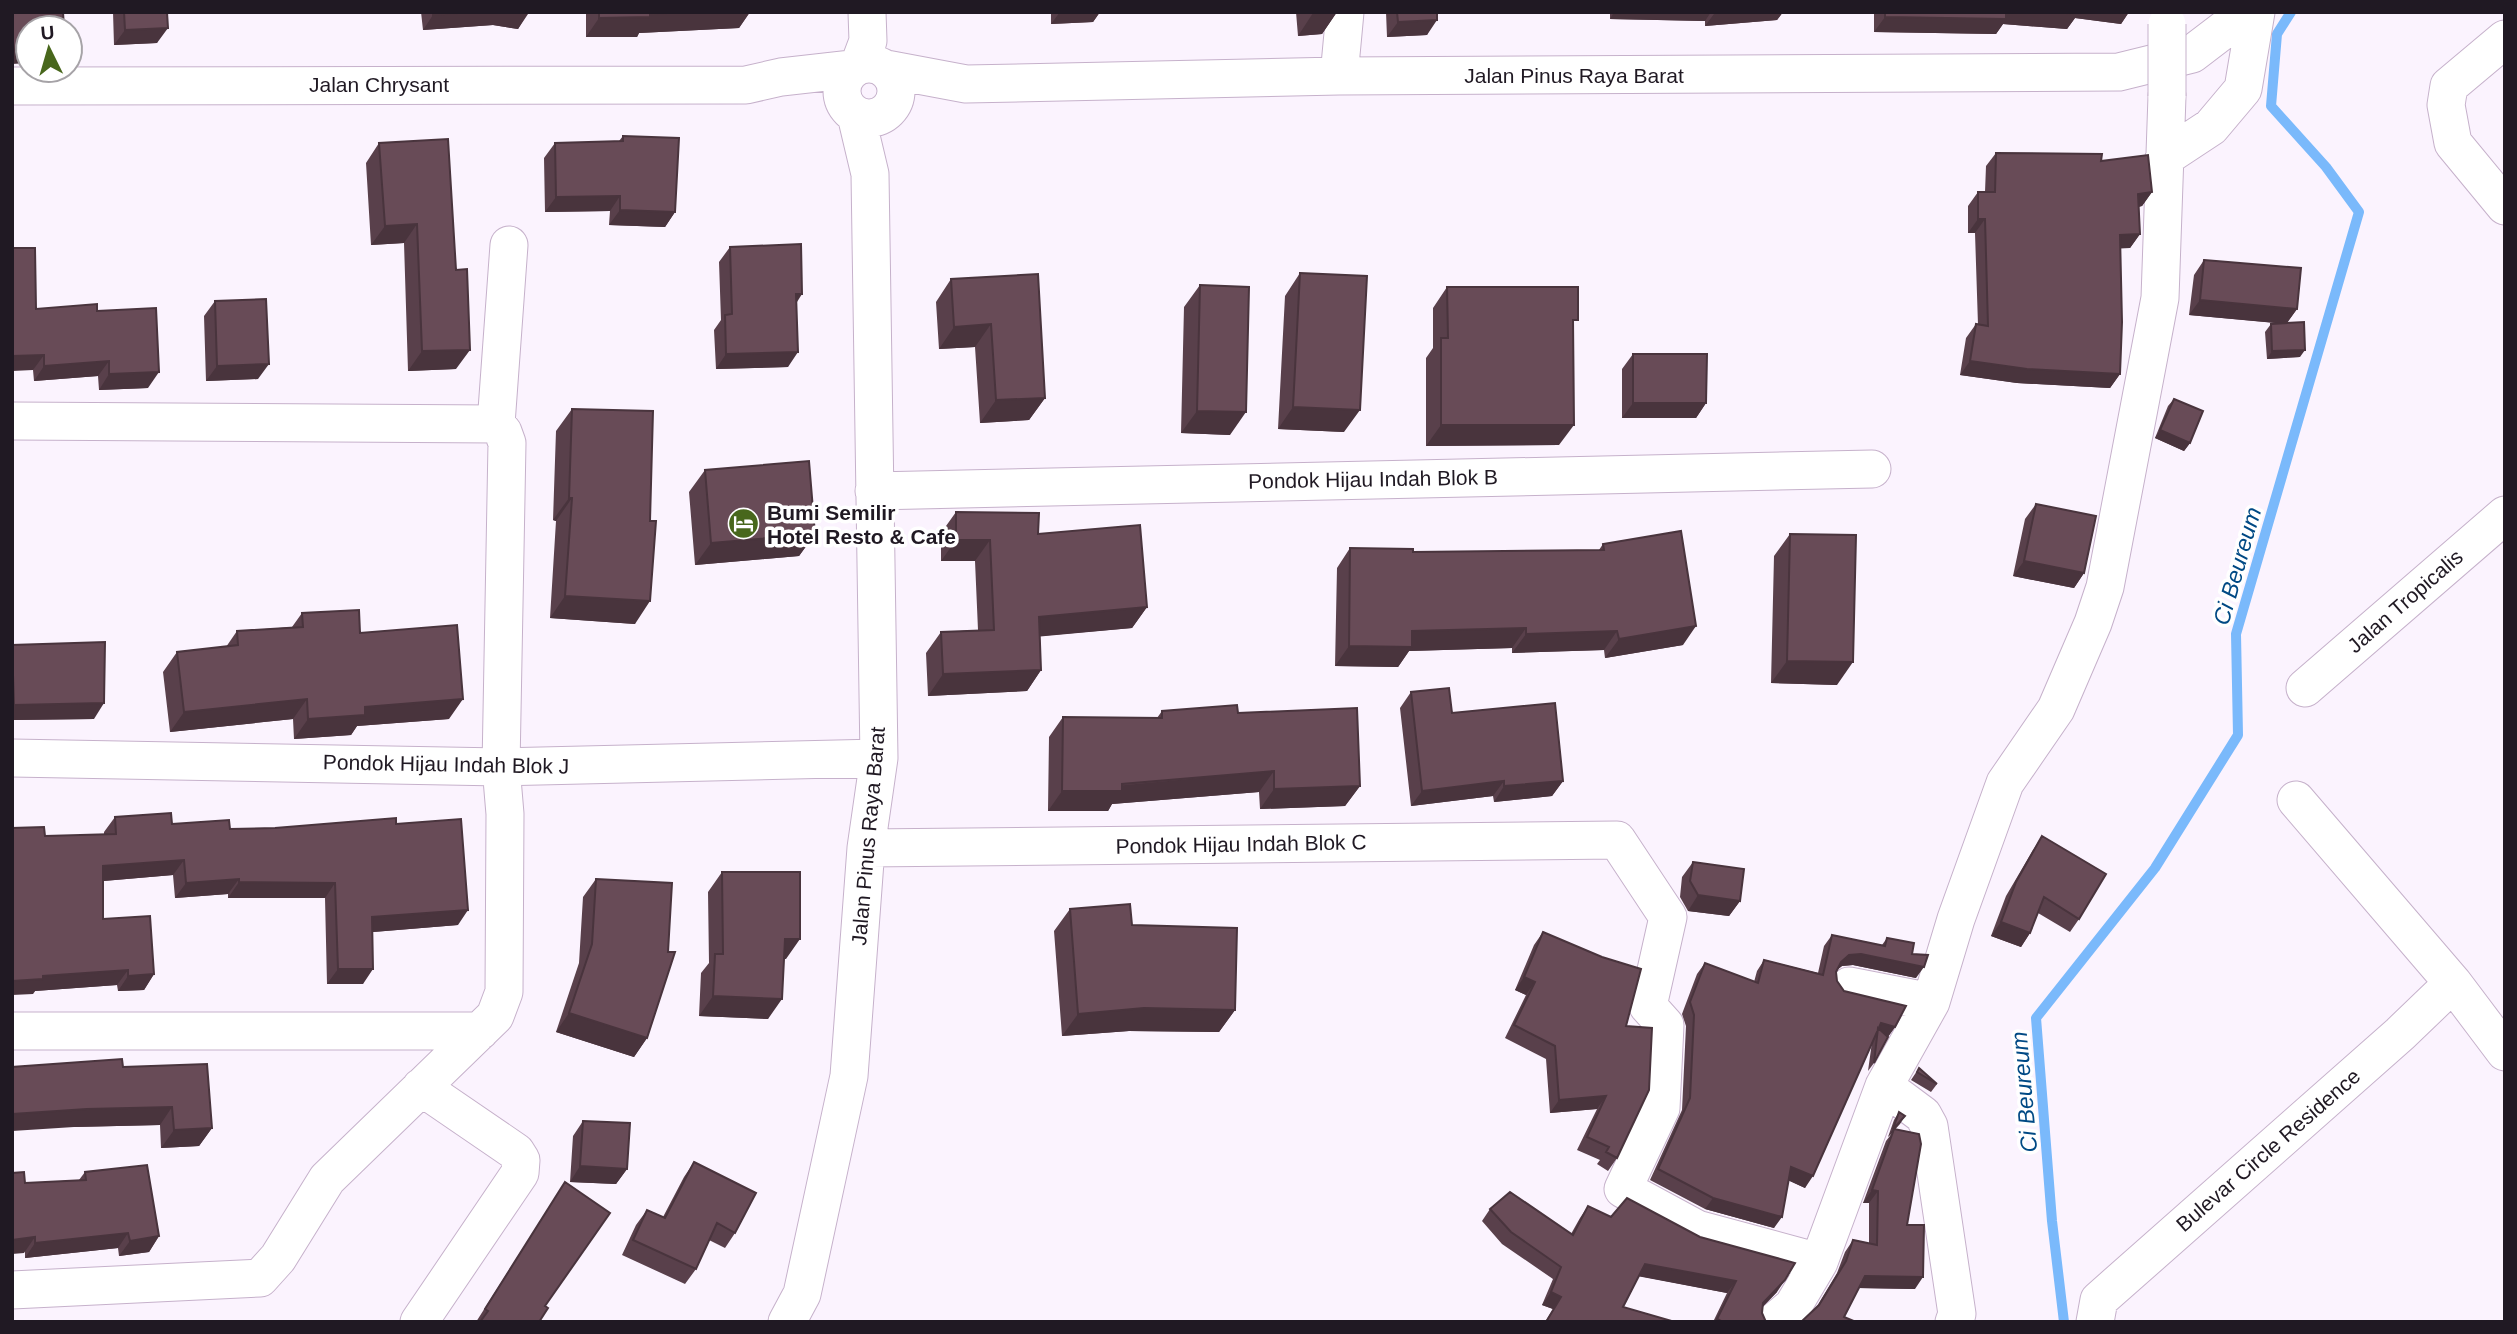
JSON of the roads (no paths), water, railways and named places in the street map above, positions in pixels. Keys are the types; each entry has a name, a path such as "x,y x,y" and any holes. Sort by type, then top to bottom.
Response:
{"street":[{"path":"1339,76 1345,12"},
{"name":"Jalan Pinus Raya Barat","path":"787,1322 802,1294 849,1076 866,848 879,758 869,75 966,84 1339,76 2119,72 2192,54 2247,12"},
{"path":"2164,158 2211,127 2244,89 2256,12"},
{"path":"1774,1322 1793,1306 1819,1262 1884,1086 1931,1002 1956,919 2005,783 2056,709 2105,587 2160,298 2168,18"},
{"path":"2505,39 2449,86 2446,105 2453,143 2505,206"},
{"name":"Jalan Chrysant","path":"12,86 746,85 779,94 869,75"},
{"path":"12,1290 260,1278 278,1258 327,1179 495,1016 504,992 505,814 501,767 507,443 496,424 509,245"},
{"path":"12,421 496,424"},
{"name":"Pondok Hijau Indah Blok B","path":"874,491 1872,469"},
{"name":"Jalan Tropicalis","path":"2305,688 2505,515"},
{"name":"Pondok Hijau Indah Blok J","path":"12,758 501,767 879,758"},
{"path":"2296,800 2453,983 2499,1030"},
{"name":"Pondok Hijau Indah Blok C","path":"866,848 1616,840 1668,917 1648,1006 1665,1026 1661,1108 1623,1189 1697,1229 1819,1262"},
{"name":"Bulevar Circle Residence","path":"2095,1322 2099,1300 2400,1034 2453,983"},
{"path":"1849,986 1931,1002"},
{"path":"12,1031 480,1031"},
{"path":"1884,1086 1923,1115 1929,1126 1957,1314 1954,1322"},
{"path":"419,1322 520,1173 521,1160 516,1152 421,1087"}],"waterway":[{"name":"Ci Beureum","path":"2064,1322 2052,1221 2036,1018 2155,868 2238,735 2236,634 2359,212 2326,167 2271,106 2277,34 2291,12"}],"place":[{"name":"Bumi Semilir Hotel Resto & Cafe","path":"744,524"}]}
